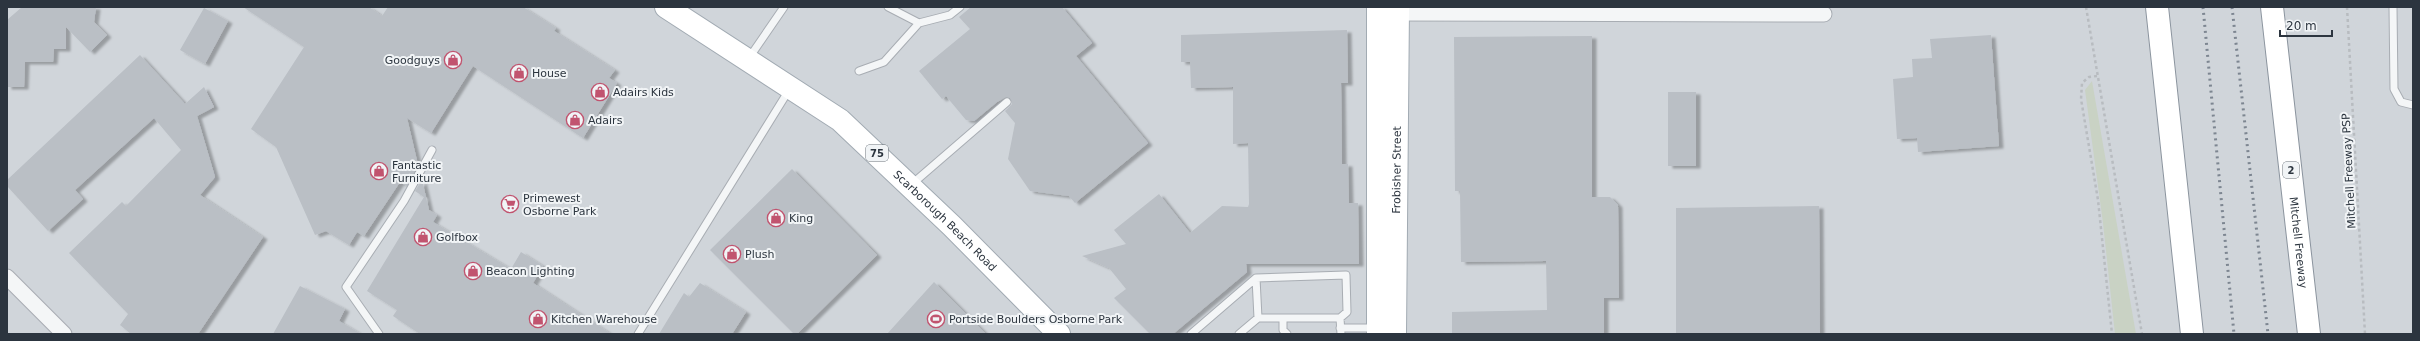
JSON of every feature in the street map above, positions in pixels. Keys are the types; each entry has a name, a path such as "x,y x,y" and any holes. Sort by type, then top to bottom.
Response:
{"main road":[{"name":"Scarborough Beach Road","path":"666,7 840,120 911,186 1059,334"},
{"path":"2157,7 2192,334"},
{"name":"Mitchell Freeway","path":"2272,7 2309,334"},
{"name":"Frobisher Street","path":"1384,332 1388,10"}],"street":[{"path":"1388,10 1824,14"},
{"path":"7,277 64,334"}],"lane":[{"path":"748,60 784,7"},
{"path":"888,7 919,23"},
{"path":"859,70 884,62 919,23 950,15 960,7"},
{"path":"2393,7 2394,89 2401,102 2413,105"},
{"path":"638,334 791,87"},
{"path":"911,186 1007,102"},
{"path":"379,334 346,287 404,201 432,150"},
{"path":"1191,334 1256,278 1346,275 1347,312 1340,318 1258,318 1239,334"},
{"path":"1256,278 1258,318"},
{"path":"1283,318 1283,330 1287,334"},
{"path":"1340,318 1341,331 1384,332"}],"path":[{"path":"2086,7 2142,334"},
{"name":"Mitchell Freeway PSP","path":"2347,7 2365,334"},
{"path":"2097,76 2089,77 2082,83 2081,99 2098,200 2112,334"}],"shaded area":[{"path":"7,7 2413,7 2413,334 7,334"}],"green space":[{"path":"2092,81 2136,334 2115,334 2103,223 2085,90"}],"building":[{"path":"22,7 96,7 94,22 107,35 90,52 66,27 66,49 54,49 53,62 25,62 24,87 7,87 7,20"},
{"path":"243,7 369,7 382,16 388,7 523,7 556,28 554,31 615,70 609,78 617,83 583,138 473,66 431,133 407,118 418,165 407,186 400,182 364,236 357,232 349,245 326,231 315,235 276,147 251,129 304,47"},
{"path":"971,7 1062,7 1092,43 1076,56 1148,143 1075,203 1069,196 1030,191 1008,159 1015,123 1005,111 1012,104 1010,98 1006,97 997,102 974,121 966,120 946,96 942,99 919,71 970,29 959,17"},
{"path":"204,8 228,21 205,64 180,50"},
{"path":"1347,30 1348,83 1341,83 1342,164 1348,164 1349,203 1358,203 1359,264 1246,264 1247,272 1173,334 1150,334 1114,298 1126,289 1109,268 1082,256 1126,244 1114,230 1159,194 1190,233 1222,206 1248,207 1249,204 1248,143 1233,144 1233,87 1191,88 1190,62 1181,62 1181,35"},
{"path":"1991,35 1999,146 1918,152 1917,138 1897,139 1893,79 1913,77 1912,59 1932,58 1930,39"},
{"path":"1592,36 1592,197 1610,197 1618,205 1619,298 1604,298 1604,334 1452,334 1452,312 1547,310 1546,261 1461,262 1460,191 1455,191 1454,37"},
{"path":"140,55 185,104 204,87 214,107 197,116 215,177 200,195 263,237 198,334 131,334 120,325 128,314 69,253 122,202 126,206 181,150 154,118 75,190 83,199 48,231 7,186 7,180"},
{"path":"1668,92 1696,92 1696,166 1668,166"},
{"path":"792,169 877,255 797,334 794,334 710,250"},
{"path":"422,180 429,210 437,215 433,222 511,269 521,252 543,266 533,283 611,334 420,334 393,316 397,310 367,291 424,197 415,191"},
{"path":"1819,206 1820,334 1676,334 1676,208"},
{"name":"Portside Boulders Osborne Park","path":"934,282 986,334 887,334"},
{"path":"700,283 746,312 732,334 659,334 684,293 689,297"},
{"path":"300,286 345,309 339,321 361,334 273,334"}],"railway":[{"path":"2203,7 2234,334"},
{"path":"2232,7 2268,334"}],"place":[{"name":"Goodguys","path":"453,60"},
{"name":"House","path":"519,73"},
{"name":"Adairs Kids","path":"600,92"},
{"name":"Adairs","path":"575,120"},
{"name":"Fantastic Furniture","path":"379,171"},
{"name":"Primewest Osborne Park","path":"510,204"},
{"name":"King","path":"776,218"},
{"name":"Golfbox","path":"423,237"},
{"name":"Plush","path":"732,254"},
{"name":"Beacon Lighting","path":"473,271"},
{"name":"Kitchen Warehouse","path":"538,319"},
{"name":"Portside Boulders Osborne Park","path":"936,319"}]}
